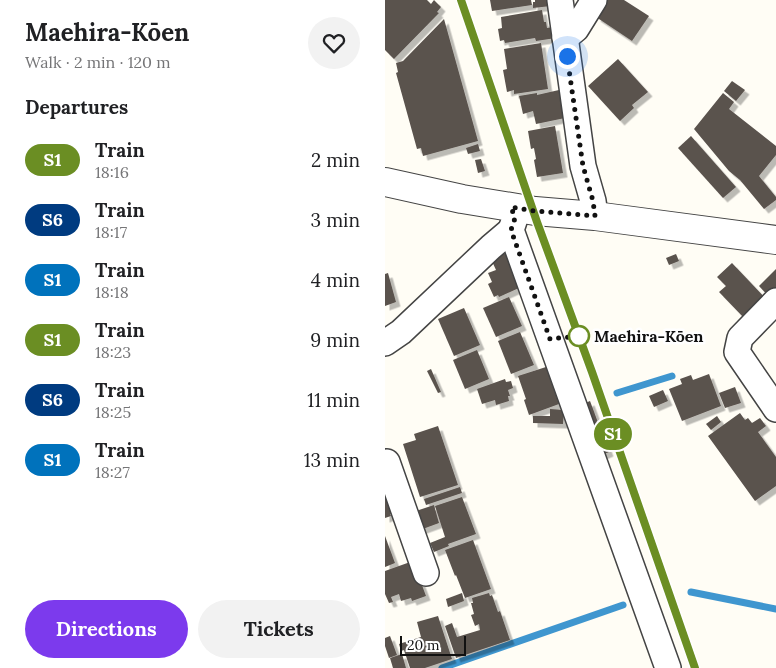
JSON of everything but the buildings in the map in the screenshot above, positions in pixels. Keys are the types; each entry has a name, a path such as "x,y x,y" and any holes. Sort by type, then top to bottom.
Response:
{"street":[{"path":"559,0 583,166 593,201 595,216"},
{"path":"565,38 576,29 594,0"},
{"path":"385,182 462,199 511,219 668,668"},
{"path":"385,342 401,332 491,247 511,219 535,211 595,216 776,240"},
{"path":"776,301 740,338 737,352 776,409"},
{"path":"385,463 387,462 427,573"}],"waterway":[{"path":"617,393 672,376"},
{"path":"691,592 776,609"},
{"path":"442,668 623,605"}],"railway":[{"path":"461,0 537,222 579,336 695,668"}],"train":[{"name":"S1","path":"461,0 535,211 537,222 592,372 695,668"}],"place":[{"name":"Maehira-Kōen","path":"579,336"}],"route":[{"path":"567,56 583,166 593,201 595,216 511,207 515,218 511,230 550,339 579,336"}]}
